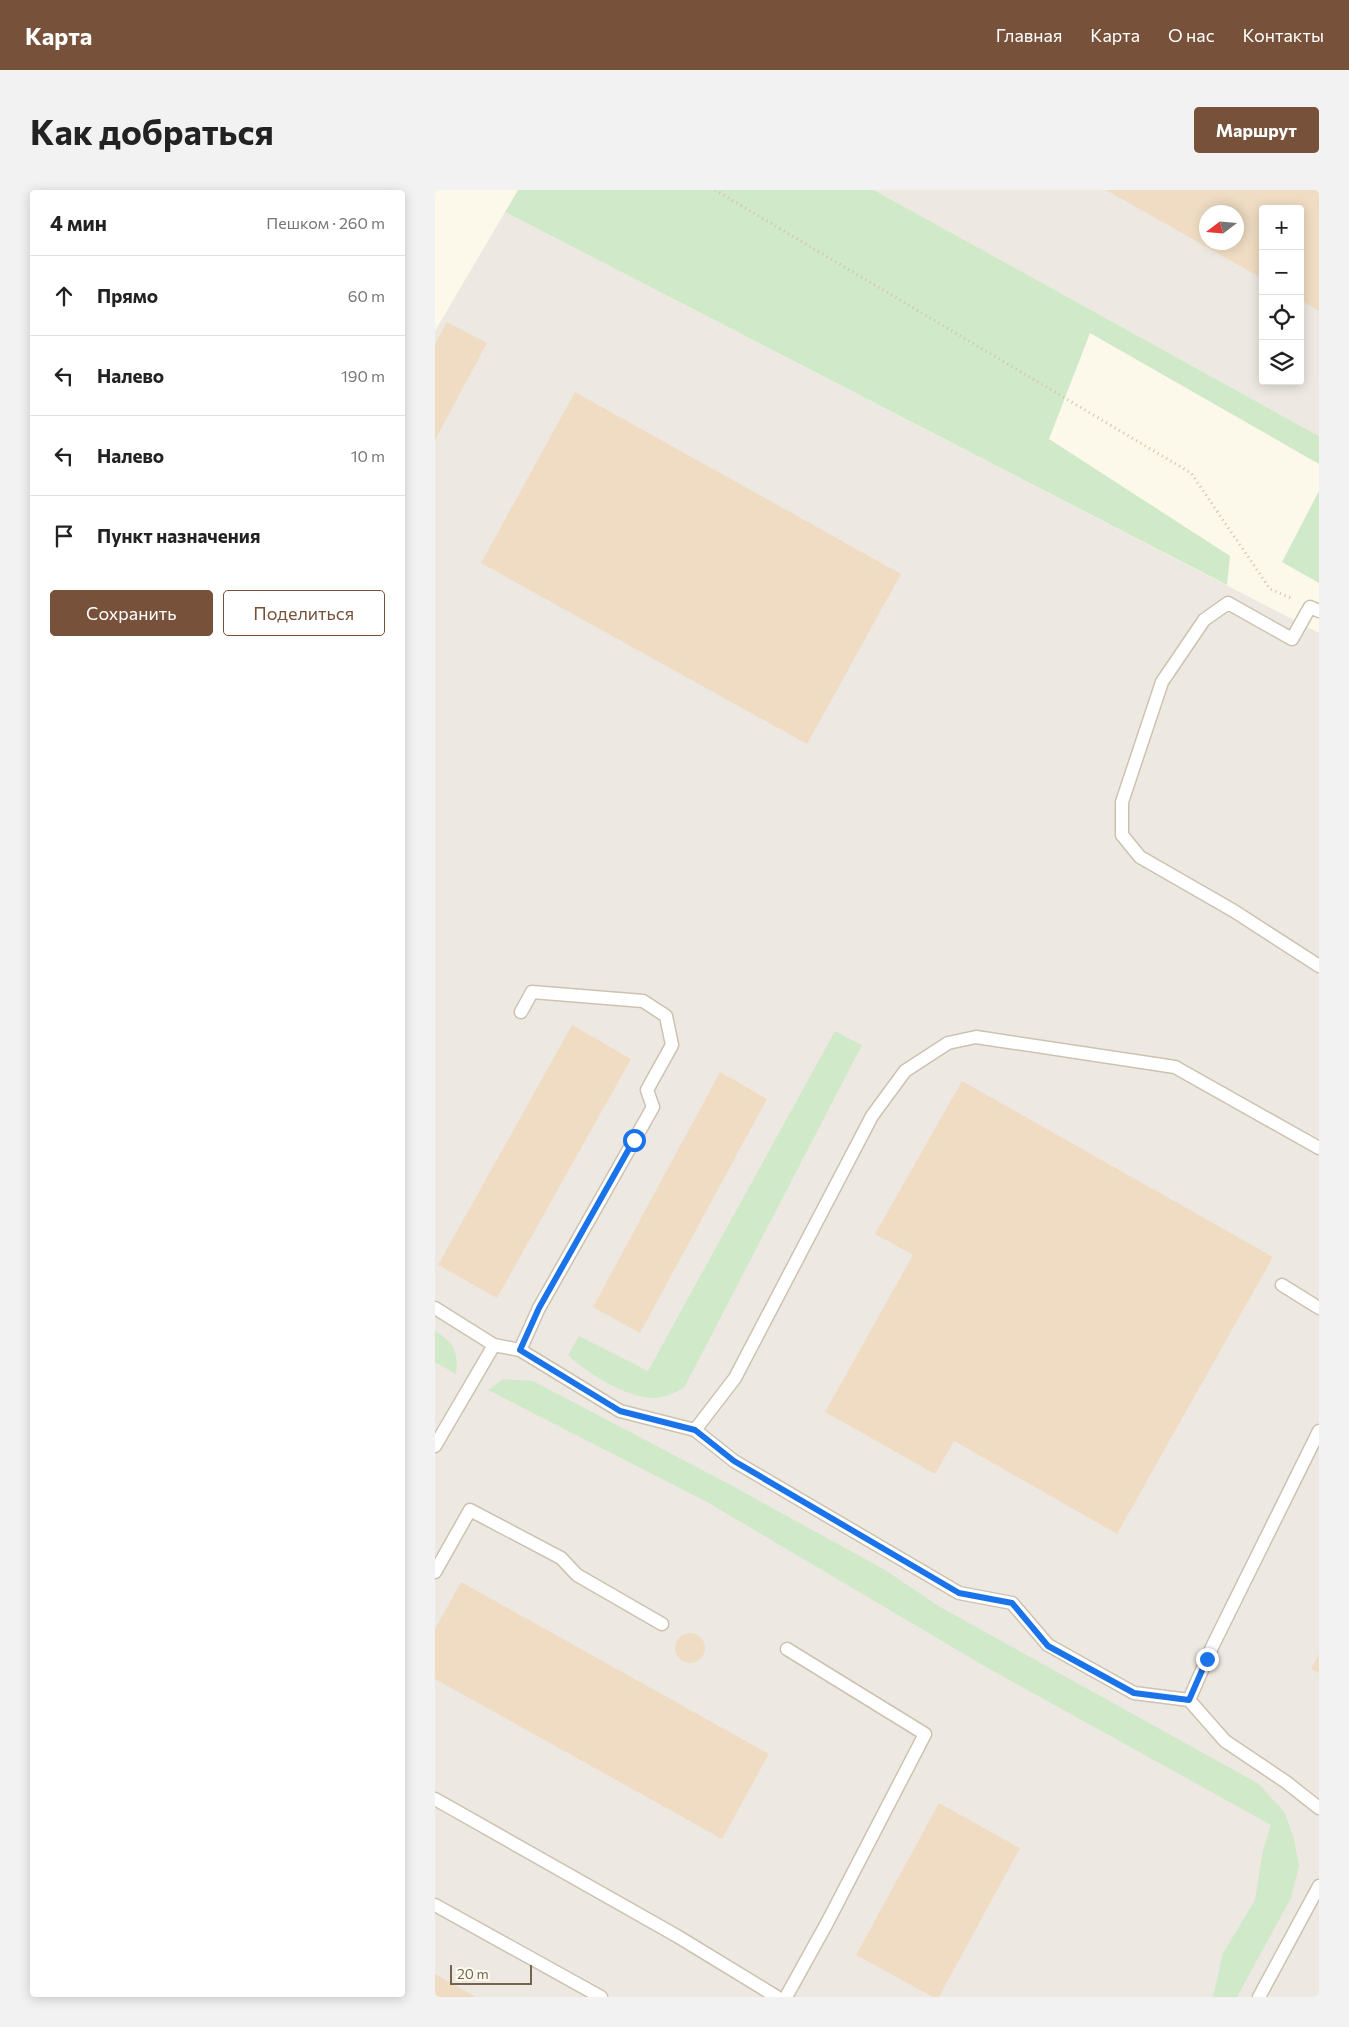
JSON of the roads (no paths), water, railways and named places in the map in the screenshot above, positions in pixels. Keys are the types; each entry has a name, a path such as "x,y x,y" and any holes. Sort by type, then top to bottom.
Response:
{"lane":[{"path":"1315,609 1292,639 1228,603 1204,620 1162,682 1122,802 1122,835 1140,857 1234,911 1319,966"},
{"path":"520,1350 539,1308 653,1107 647,1090 672,1045 666,1016 643,1000 532,992 521,1012"},
{"path":"695,1430 735,1378 872,1116 905,1071 948,1043 976,1037 1175,1066 1319,1148"},
{"path":"1282,1285 1319,1308"},
{"path":"435,1308 494,1345 520,1350 620,1411 695,1430 734,1461 959,1593 1012,1603 1048,1646 1134,1693 1189,1700 1225,1741 1286,1782 1319,1808"},
{"path":"435,1446 494,1345"},
{"path":"1189,1700 1213,1645 1319,1431"},
{"path":"435,1572 470,1510 561,1558 577,1575 662,1624"},
{"path":"786,1997 827,1923 925,1734 787,1649"},
{"path":"435,1799 677,1936 777,1997"},
{"path":"1259,1997 1319,1886"},
{"path":"435,1905 601,1997"}]}
